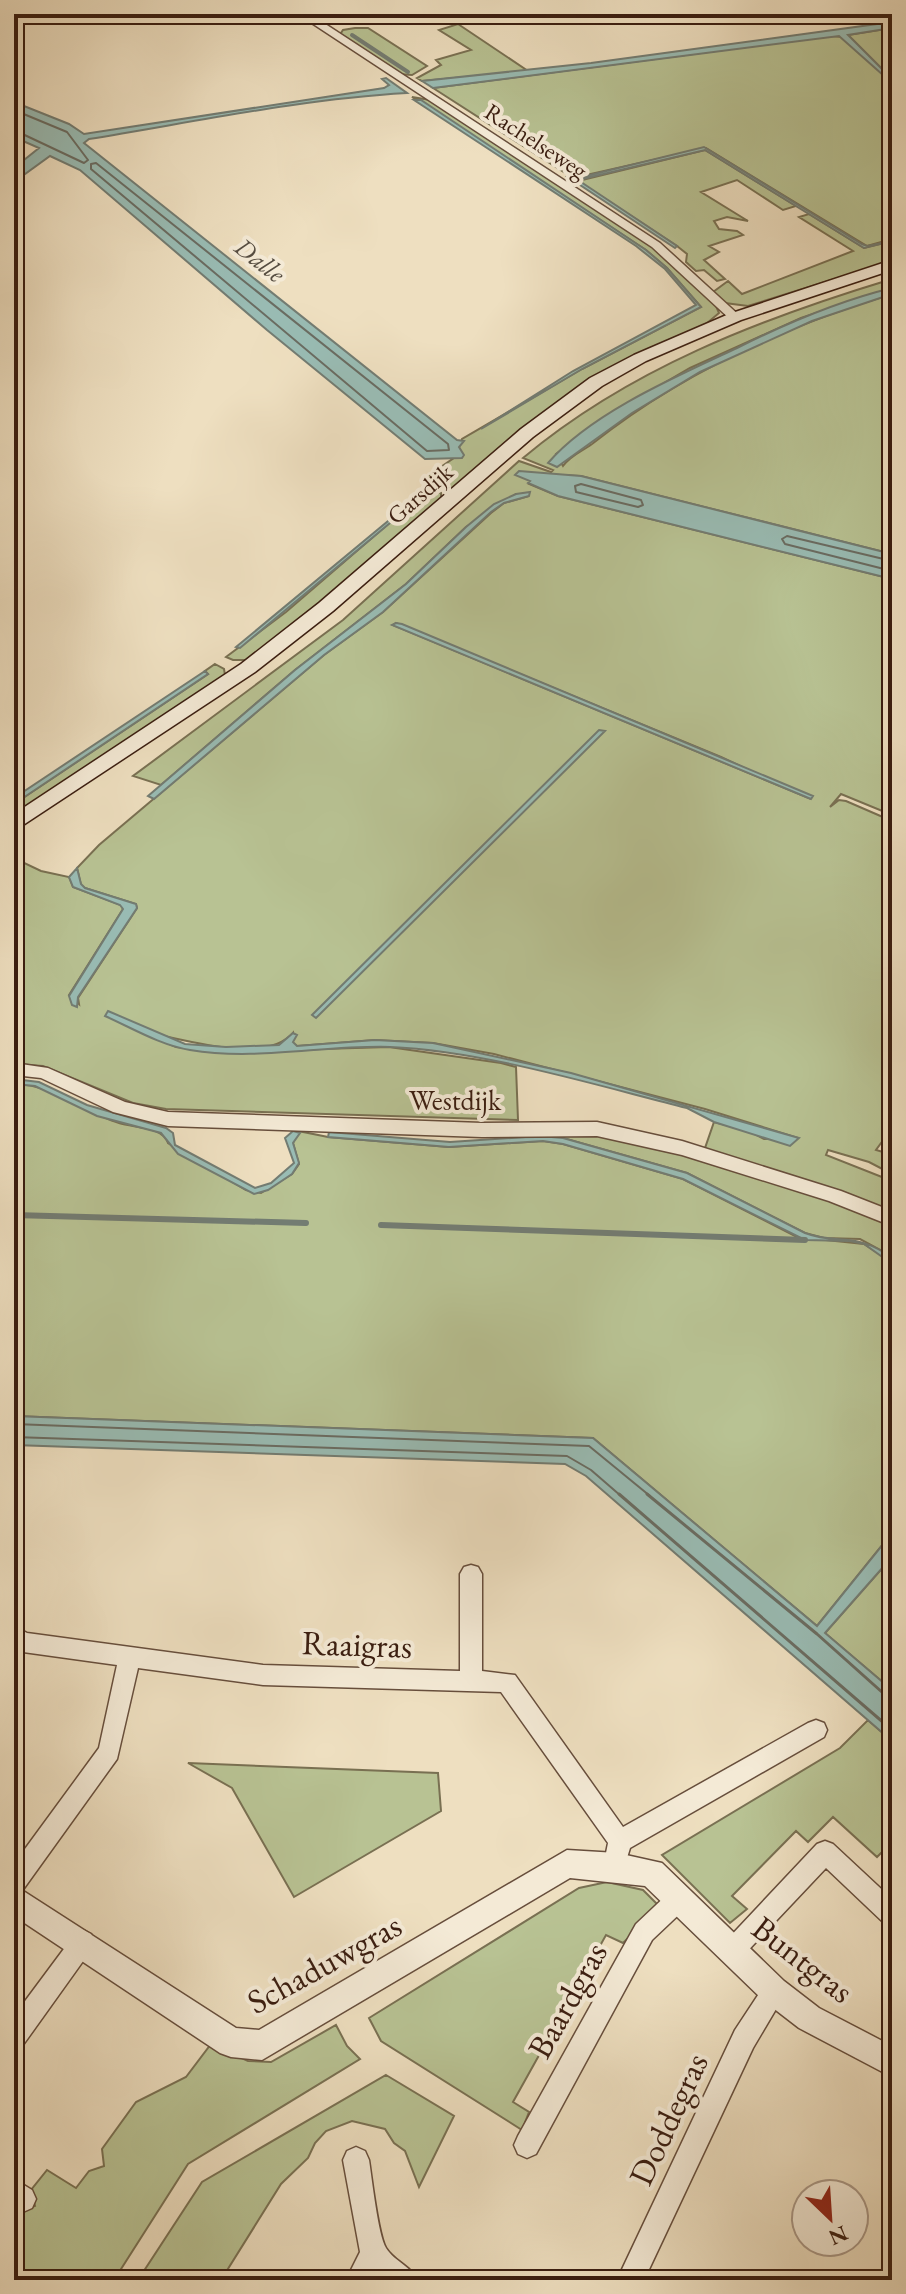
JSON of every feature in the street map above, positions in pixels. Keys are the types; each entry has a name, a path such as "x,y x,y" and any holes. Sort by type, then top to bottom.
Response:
{"main road":[{"name":"Garsdijk","path":"14,824 248,668 326,607 527,433 596,382 640,358 735,317 892,265"}],"street":[{"name":"Rachelseweg","path":"303,14 656,245 735,317"},
{"name":"Westdijk","path":"14,1069 30,1068 47,1073 124,1109 168,1119 482,1130 597,1129 682,1148 835,1196 892,1219"},
{"path":"471,1574 471,1682"},
{"name":"Raaigras","path":"14,1636 23,1642 263,1675 507,1682 618,1854"},
{"path":"14,1883 109,1752 130,1655"},
{"path":"618,1854 816,1730"},
{"path":"732,1951 825,1852 892,1915"},
{"name":"Schaduwgras","path":"14,1899 231,2042 262,2045 567,1864 618,1854 652,1873 680,1898"},
{"name":"Buntgras","path":"680,1898 774,1991 809,2018 892,2062"},
{"name":"Baardgras","path":"527,2145 644,1932 680,1898"},
{"path":"14,2036 83,1942"},
{"name":"Doddegras","path":"630,2280 744,2039 774,1991"},
{"path":"356,2160 373,2253 391,2272 404,2280"},
{"path":"359,2280 373,2253"}],"green space":[{"path":"458,24 528,71 422,81 417,78 441,65 436,60 471,50 439,30"},
{"path":"368,28 427,66 412,75 398,74 339,36 343,30"},
{"path":"892,28 892,79 848,35"},
{"path":"831,36 843,37 892,83 892,239 867,246 706,148 573,178 433,88"},
{"path":"412,97 430,100 654,247 716,306 719,313 706,324 663,343 454,489 440,487 425,478 461,453 459,447 462,439 582,369 701,307 667,268 646,250"},
{"path":"705,150 796,206 783,210 737,180 701,192 748,221 727,217 714,221 719,229 737,231 743,235 709,246 719,252 704,260 725,279 717,281 704,270 696,271 686,262 687,254 677,246 578,181"},
{"path":"809,214 864,248 892,241 892,261 748,306 725,303 713,292 728,281 742,294 853,251 799,217"},
{"path":"892,279 892,288 801,318 690,368 599,421 556,454 563,466 626,419 697,374 812,321 892,294 892,554 581,476 539,474 529,484 558,496 892,579 892,815 841,794 830,807 839,800 846,801 892,821 892,1128 876,1150 883,1152 892,1140 892,1174 869,1162 828,1150 826,1155 892,1181 892,1215 704,1151 714,1122 749,1131 764,1139 798,1138 705,1109 494,1054 433,1043 375,1040 297,1046 293,1043 293,1033 279,1043 241,1049 139,1031 176,1047 215,1052 389,1047 501,1063 516,1067 518,1120 166,1109 133,1103 43,1066 14,1064 14,858 41,871 69,877 73,887 121,905 123,909 69,995 79,1004 78,998 137,908 136,904 85,888 81,885 77,868 99,845 324,655 383,612 491,513 504,503 529,496 516,494 466,527 406,584 295,670 161,785 133,776 343,620 519,461 551,472 553,470 523,458 564,426 607,398 698,350 794,311","holes":["396,623 721,757 811,799 393,625"]},
{"path":"430,488 441,493 441,500 328,598 248,660 226,657 286,612"},
{"path":"215,664 224,669 225,675 14,818 14,804 208,674 205,671"},
{"path":"14,1084 41,1088 106,1118 160,1133 168,1143 246,1190 261,1193 292,1174 299,1164 293,1143 298,1131 328,1137 449,1147 543,1141 683,1179 797,1237 864,1244 881,1255 884,1252 860,1239 824,1238 805,1233 687,1173 563,1138 567,1130 691,1156 892,1223 892,1533 817,1626 593,1438 14,1416"},
{"path":"892,1557 892,1690 825,1633"},
{"path":"868,1720 892,1741 892,1842 877,1857 833,1817 808,1842 796,1831 732,1896 747,1909 730,1923 662,1855 840,1748"},
{"path":"188,1763 438,1773 441,1811 294,1897 232,1788"},
{"path":"607,1882 643,1890 660,1907 623,1943 606,1935 513,2102 529,2112 522,2130 381,2041 369,2018 579,1888"},
{"path":"336,2025 347,2046 360,2059 188,2164 114,2280 14,2280 14,2214 35,2206 31,2190 47,2170 76,2188 89,2171 104,2166 102,2149 136,2102 186,2077 211,2044 248,2061 271,2062"},
{"path":"386,2075 454,2116 419,2187 405,2151 394,2143 385,2129 352,2121 326,2131 315,2143 308,2158 281,2184 221,2280 138,2280 202,2182"}],"water":[{"path":"892,22 892,28 848,35 892,79 892,83 839,36 433,88 422,81 591,63"},
{"path":"386,78 407,93 327,100 248,112 89,139 84,143 457,440 464,441 459,447 464,455 462,458 425,459 267,330 80,170 50,156 14,182 14,168 39,148 14,137 14,102 69,124 84,134 384,88 389,85 382,79"},
{"path":"414,100 421,100 646,250 667,268 701,307 582,369 481,429 573,371 696,305 665,269 636,246"},
{"path":"704,147 862,244 867,246 892,241 864,248 705,150 578,180 677,246 675,248 568,177 582,177"},
{"path":"892,288 892,294 812,321 700,372 632,413 557,467 548,463 587,428 636,397 794,321"},
{"path":"519,471 581,476 892,554 892,579 558,496 515,475"},
{"path":"530,492 529,496 504,503 491,512 383,612 324,655 154,799 148,796 295,670 406,584 494,504 516,494"},
{"path":"411,502 414,503 240,648 236,647"},
{"path":"396,623 813,796 811,799 392,625"},
{"path":"205,671 208,674 14,804 14,798"},
{"path":"599,730 605,731 316,1018 312,1015"},
{"path":"77,868 85,888 136,904 137,908 78,997 77,1007 72,1005 69,996 123,909 120,905 73,887 69,877"},
{"path":"108,1011 185,1044 226,1047 279,1045 293,1033 297,1035 293,1042 297,1046 375,1040 433,1043 571,1073 799,1138 790,1146 714,1122 687,1108 539,1070 463,1055 390,1047 240,1054 190,1050 136,1031 105,1016"},
{"path":"14,1079 39,1082 87,1105 166,1128 173,1133 175,1145 255,1188 271,1183 294,1163 285,1138 293,1131 300,1133 293,1143 299,1163 292,1174 268,1190 254,1194 178,1154 161,1133 97,1116 35,1086 14,1084"},
{"path":"329,1132 450,1142 540,1136 563,1138 687,1173 805,1233 863,1243 885,1253 881,1256 864,1244 850,1241 805,1240 683,1179 563,1144 543,1141 449,1147 328,1137"},
{"path":"14,1416 593,1438 817,1626 892,1533 892,1557 825,1633 892,1690 892,1741 586,1476 565,1464 14,1445"}],"waterway":[{"path":"352,35 408,72"},
{"path":"14,1215 306,1223"},
{"path":"381,1225 805,1240"}],"water label":[{"name":"Dalle","path":"260,260"}]}
